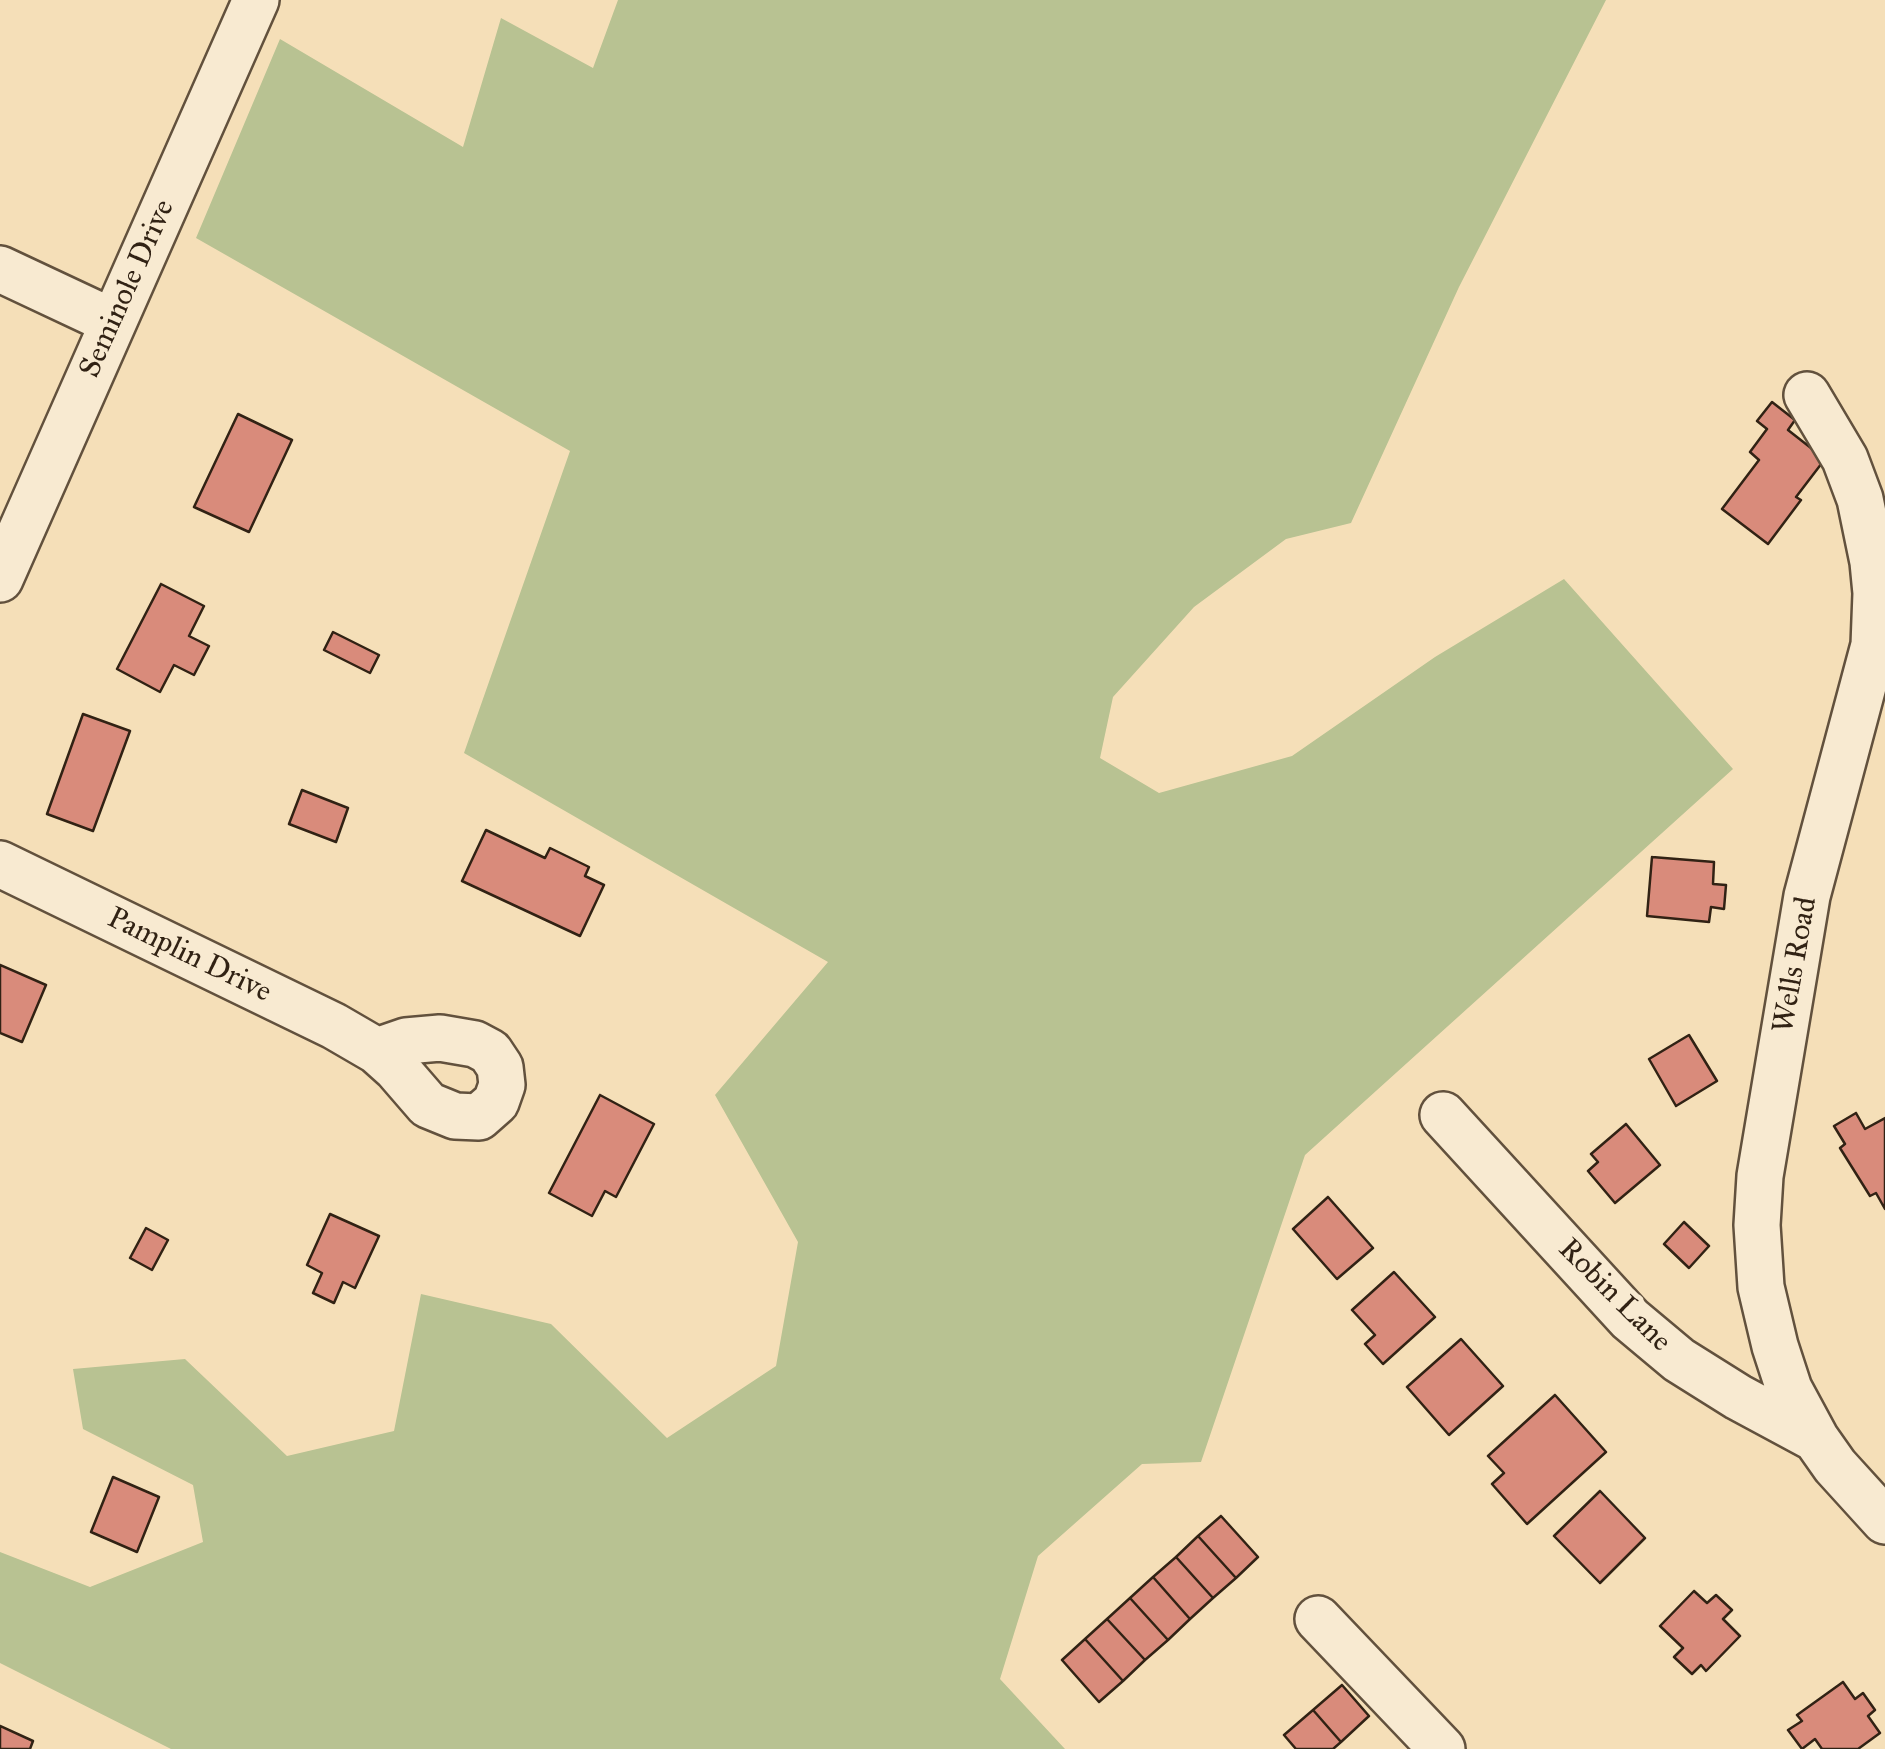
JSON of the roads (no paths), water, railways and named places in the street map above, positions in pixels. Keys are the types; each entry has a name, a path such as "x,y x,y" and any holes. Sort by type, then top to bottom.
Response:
{"street":[{"name":"Seminole Drive","path":"0,579 256,0"},
{"path":"0,268 114,322"},
{"name":"Wells Road","path":"1807,395 1845,459 1860,499 1876,593 1874,645 1807,896 1760,1176 1757,1225 1762,1287 1789,1389 1816,1439 1885,1521"},
{"name":"Pamplin Drive","path":"0,864 334,1026 377,1051"},
{"name":"Robin Lane","path":"1444,1115 1630,1319 1678,1360 1738,1398 1816,1439"},
{"path":"1318,1619 1442,1749"}]}
